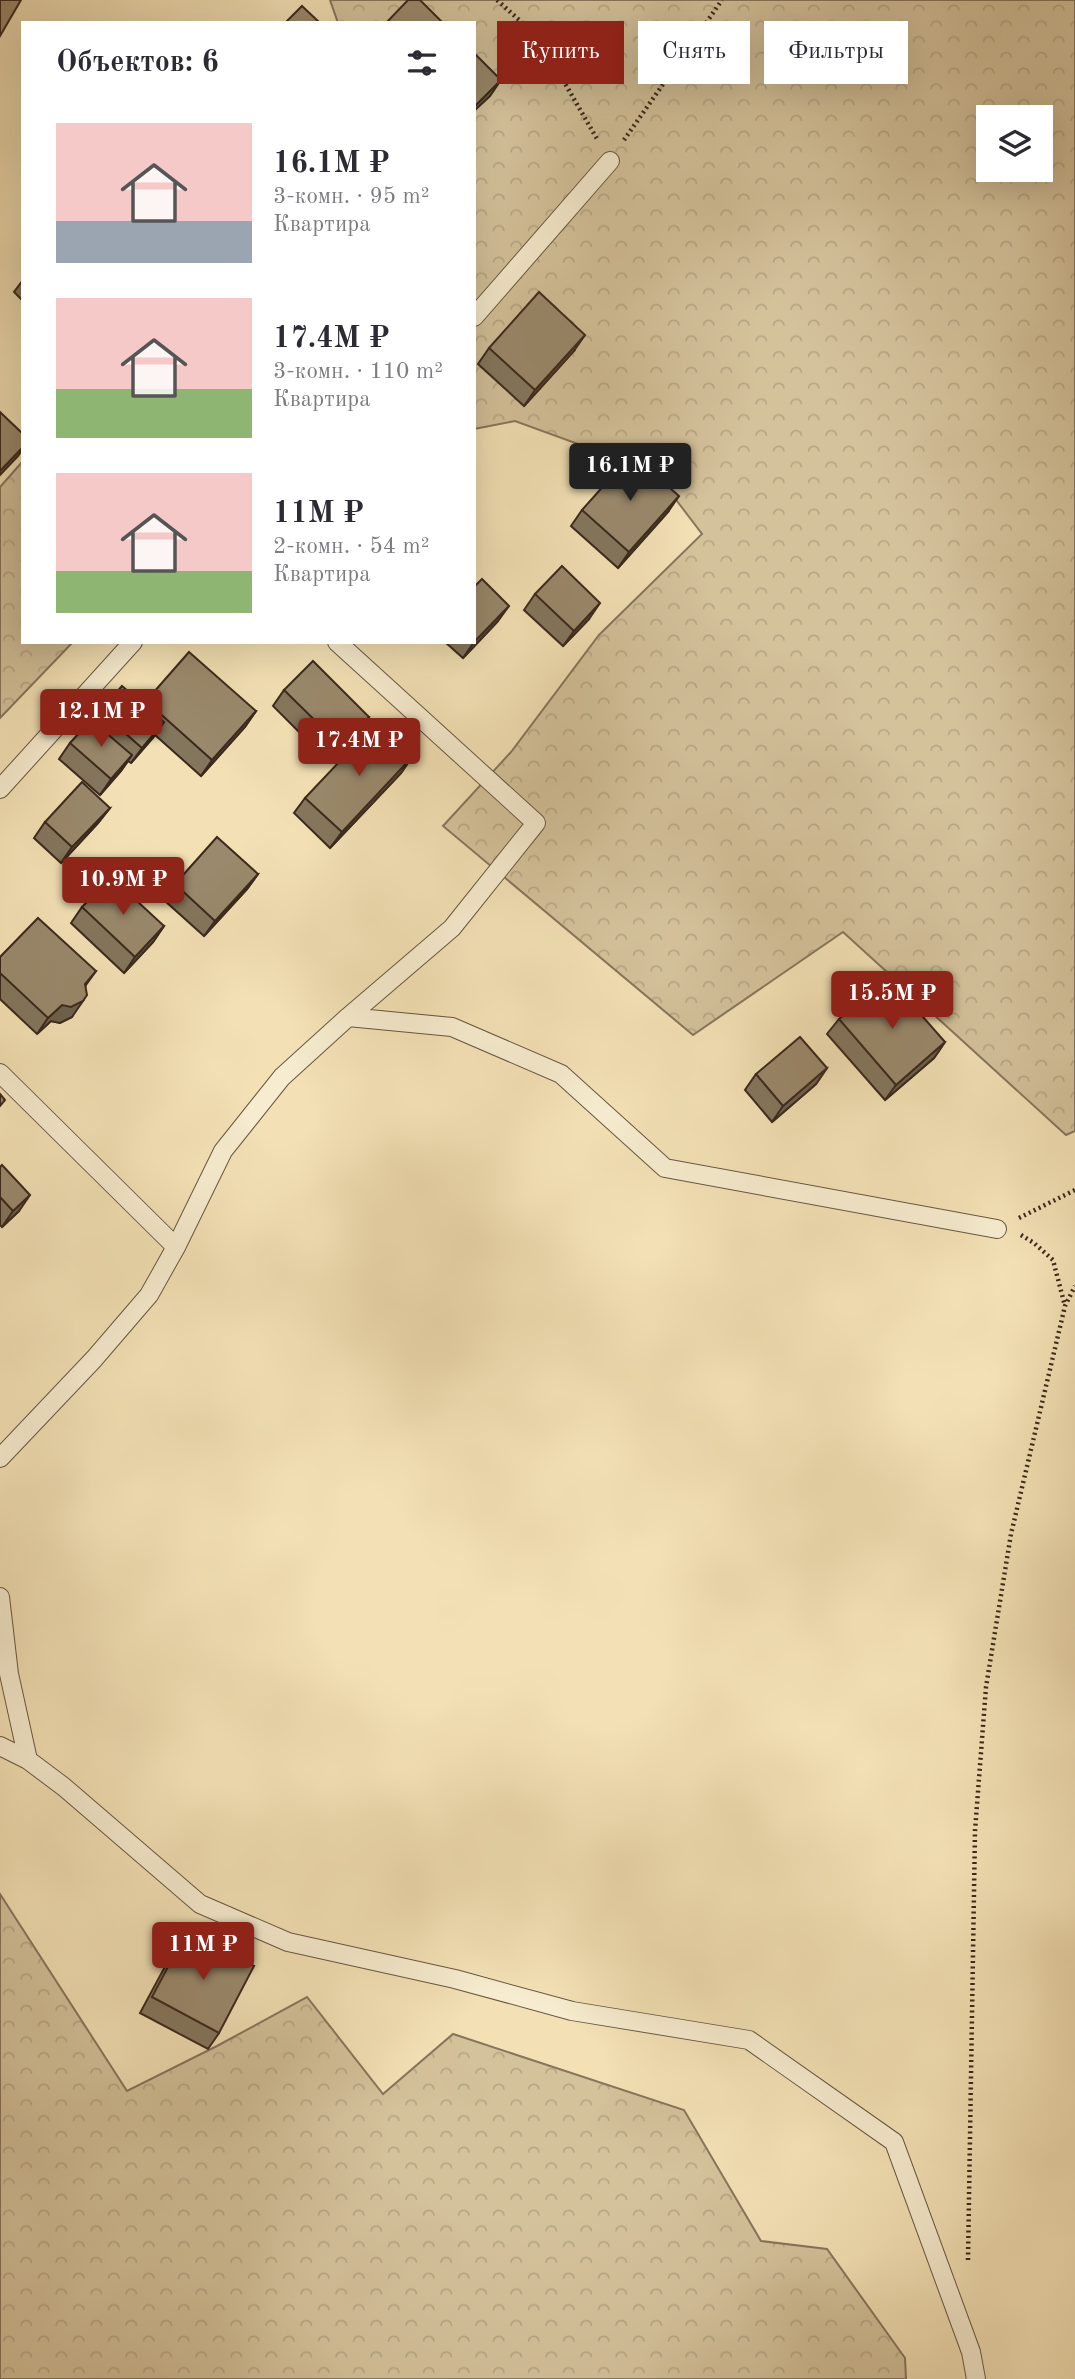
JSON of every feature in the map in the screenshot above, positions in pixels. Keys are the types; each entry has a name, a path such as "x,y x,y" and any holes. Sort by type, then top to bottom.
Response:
{"lane":[{"path":"476,315 610,161"},
{"path":"0,789 131,644"},
{"path":"0,1458 94,1359 149,1295 223,1152 282,1077 452,928 536,824 339,644"},
{"path":"348,1017 452,1027 562,1074 665,1168 997,1229"},
{"path":"0,1073 176,1247"},
{"path":"0,1597 9,1674 28,1760"},
{"path":"0,1746 28,1760 64,1787 200,1904 288,1942 455,1979 572,2011 749,2040 894,2142 971,2352 976,2379"}],"path":[{"path":"497,0 539,38 610,161 722,0"},
{"path":"997,1229 1075,1190"},
{"path":"997,1229 1015,1232 1034,1243 1053,1260 1065,1306"},
{"path":"968,2261 975,1831 986,1687 1011,1534 1065,1306 1075,1286"}],"green space":[{"path":"330,0 1075,0 1075,1131 1066,1135 843,932 693,1035 443,826 511,752 599,635 702,534 655,472 515,421 476,429 476,21 337,21"},
{"path":"21,463 21,644 71,644 0,718 0,487"},
{"path":"0,1894 127,2091 307,1997 383,2094 453,2034 684,2110 761,2241 827,2249 905,2358 906,2379 0,2379"}],"building":[{"path":"0,0 21,0 0,36"},
{"path":"408,0 420,0 441,21 388,21"},
{"path":"302,6 318,21 287,21"},
{"path":"476,55 497,76 497,84 476,105"},
{"path":"539,292 585,335 535,390 489,348"},
{"path":"0,412 21,432 21,449 0,471"},
{"path":"632,454 679,496 629,552 582,510"},
{"path":"562,566 600,603 574,631 535,594"},
{"path":"482,579 509,606 476,640 476,585"},
{"path":"189,652 256,711 212,760 146,701"},
{"path":"313,661 369,717 341,746 284,690"},
{"path":"122,686 164,722 142,748 100,711"},
{"path":"91,720 132,755 111,779 70,743"},
{"path":"376,723 412,757 342,832 305,798"},
{"path":"82,782 110,808 72,847 45,822"},
{"path":"217,837 258,874 215,921 175,884"},
{"path":"111,877 164,926 135,957 82,907"},
{"path":"38,918 96,971 85,984 87,995 83,1001 71,1007 62,1005 48,1018 0,973 0,957"},
{"path":"887,976 945,1042 896,1085 839,1019"},
{"path":"800,1037 827,1068 783,1106 756,1074"},
{"path":"2,1165 30,1195 13,1211 0,1197"},
{"path":"187,1931 254,1966 219,2033 152,1997"}]}
